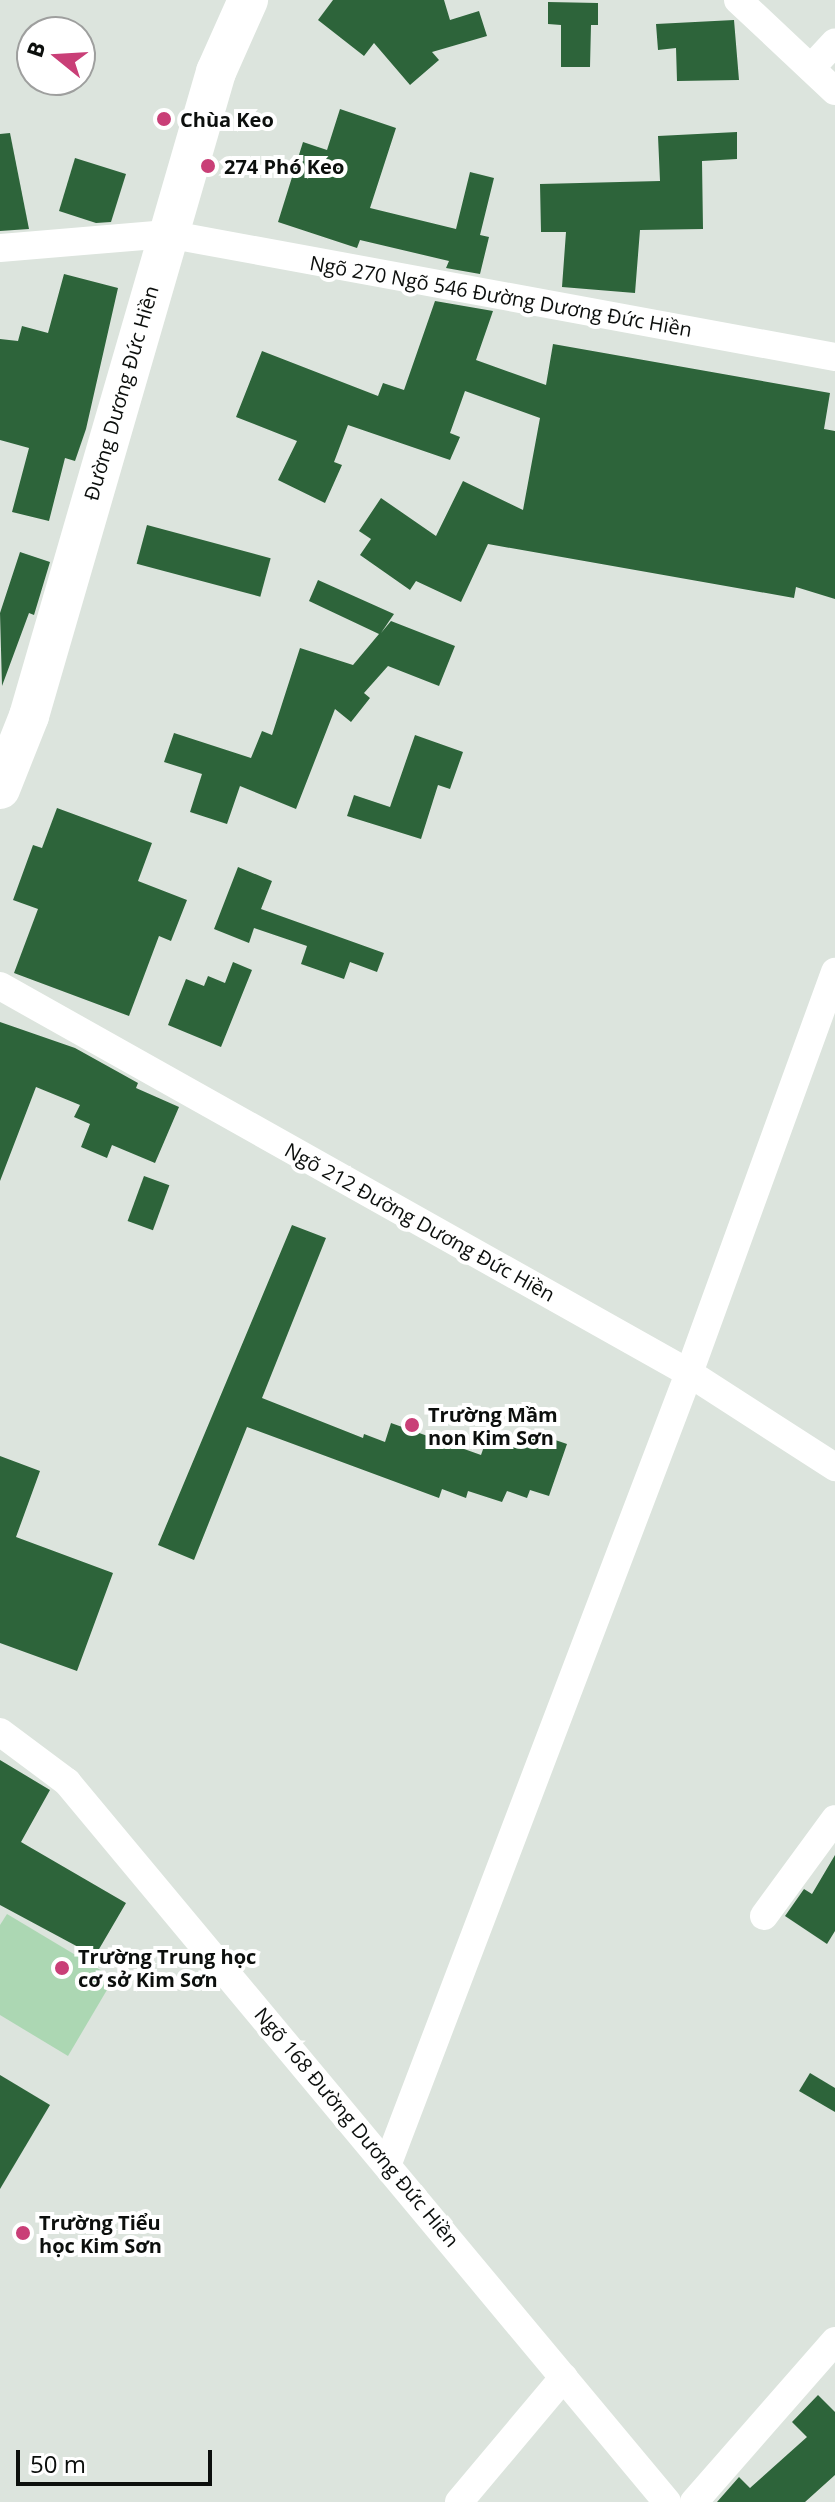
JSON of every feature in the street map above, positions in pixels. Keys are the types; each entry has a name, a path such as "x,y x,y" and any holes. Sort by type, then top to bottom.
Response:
{"highway":[{"name":"Đường Dương Đức Hiền","path":"0,789 29,716 216,72 248,0"}],"street":[{"path":"738,0 835,91"},
{"path":"811,68 835,42"},
{"name":"Ngõ 270 Ngõ 546 Đường Dương Đức Hiền","path":"0,248 167,234 835,357"},
{"path":"388,2163 689,1373 835,972"},
{"name":"Ngõ 212 Đường Dương Đức Hiền","path":"0,986 689,1373 835,1467"},
{"name":"Ngõ 168 Đường Dương Đức Hiền","path":"0,1732 67,1782 388,2163 667,2502"},
{"path":"764,1916 835,1819"},
{"path":"694,2502 835,2341"},
{"path":"459,2502 564,2377"}],"green space":[{"path":"7,1914 114,1978 68,2056 0,2015 0,1925"}],"building":[{"path":"333,0 444,0 450,20 479,11 487,36 432,52 439,60 410,85 374,43 364,56 318,20"},
{"path":"548,2 598,3 598,25 591,25 590,67 561,67 561,25 548,24"},
{"path":"734,20 739,80 677,81 676,48 658,50 656,24"},
{"path":"340,109 396,128 370,208 456,229 470,172 494,178 480,235 489,237 480,274 446,268 449,261 360,240 357,248 278,222 303,142 327,150"},
{"path":"737,132 737,159 702,161 703,229 640,230 635,293 562,287 566,232 541,232 540,184 660,181 658,136"},
{"path":"10,133 29,229 0,231 0,134"},
{"path":"75,158 126,174 111,222 96,223 59,211"},
{"path":"64,274 118,288 86,429 75,461 65,458 49,521 12,512 29,448 0,440 0,339 18,341 22,326 48,333"},
{"path":"435,301 493,311 476,360 546,385 553,344 830,393 824,429 835,431 835,599 796,587 794,598 488,544 461,602 416,581 410,590 360,555 371,539 359,531 381,498 436,536 463,481 523,510 540,418 465,391 450,433 460,437 450,460 348,425 334,462 342,465 325,503 278,480 297,441 236,417 262,351 378,396 383,383 404,390"},
{"path":"147,525 271,558 260,597 137,564"},
{"path":"20,552 50,562 34,615 29,613 2,686 0,613"},
{"path":"318,580 394,614 381,633 391,621 455,646 439,686 388,666 364,693 370,698 351,722 335,709 296,809 240,786 227,824 190,812 202,774 164,762 174,733 251,758 262,731 272,735 300,648 353,665 379,634 309,601"},
{"path":"415,735 463,752 450,789 438,785 421,839 347,816 354,795 390,807"},
{"path":"57,808 152,843 138,881 187,900 171,941 159,936 129,1016 14,973 38,909 13,900 33,845 42,848"},
{"path":"238,867 272,881 261,909 384,953 377,972 350,962 344,979 301,964 307,946 254,928 249,943 214,929"},
{"path":"233,962 252,970 221,1047 168,1025 186,979 204,986 208,976 225,983"},
{"path":"0,1022 75,1048 138,1083 136,1088 179,1107 155,1163 112,1145 107,1158 81,1147 90,1124 74,1117 80,1105 36,1087 0,1181"},
{"path":"144,1176 169,1185 153,1230 128,1221"},
{"path":"292,1225 326,1238 262,1398 363,1438 364,1434 385,1442 391,1423 481,1455 487,1438 516,1448 523,1429 567,1444 549,1496 530,1490 527,1498 507,1491 502,1502 468,1491 466,1498 442,1489 439,1498 247,1427 194,1560 158,1545"},
{"path":"0,1456 40,1471 16,1537 113,1573 77,1671 0,1643"},
{"path":"0,1760 50,1790 21,1842 126,1903 95,1956 0,1905"},
{"path":"835,1855 835,1931 827,1944 785,1916 804,1889 812,1894"},
{"path":"810,2073 835,2088 835,2112 799,2091"},
{"path":"0,2075 50,2105 0,2189"},
{"path":"818,2395 835,2412 835,2475 805,2502 717,2502 739,2477 750,2488 807,2437 792,2422"}],"place":[{"name":"Chùa Keo","path":"164,119"},
{"name":"274 Phó Keo","path":"208,166"},
{"name":"Trường Mầm non Kim Sơn","path":"412,1425"},
{"name":"Trường Trung học cơ sở Kim Sơn","path":"62,1968"},
{"name":"Trường Tiểu học Kim Sơn","path":"23,2233"}]}
